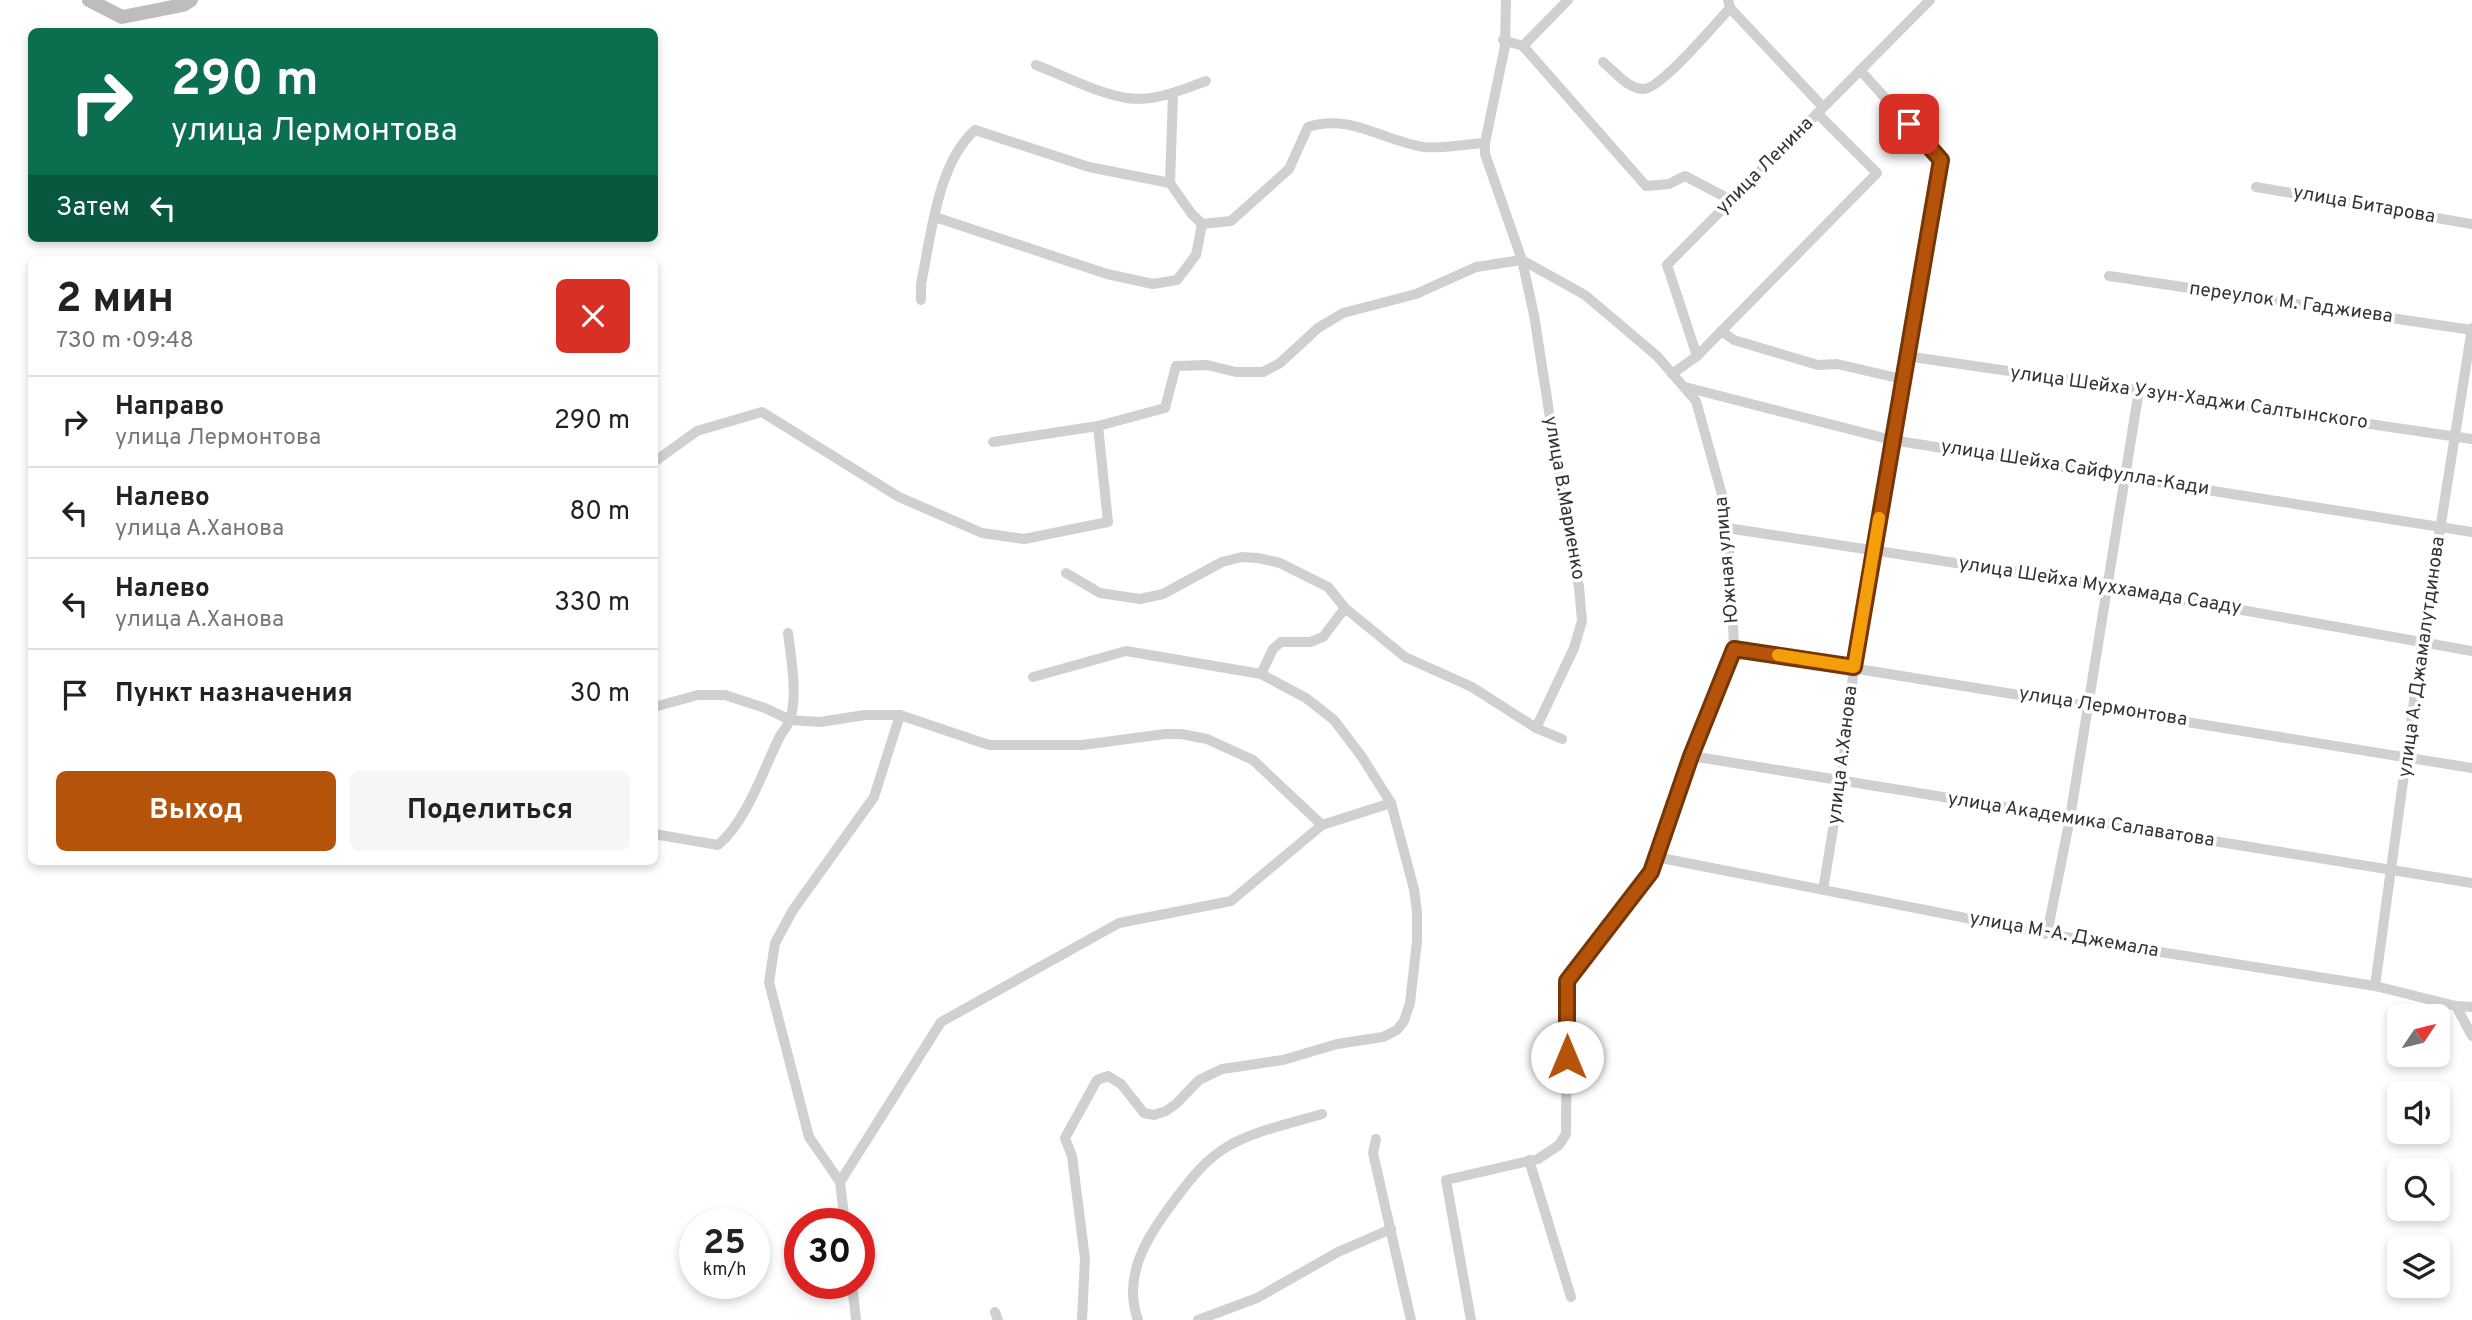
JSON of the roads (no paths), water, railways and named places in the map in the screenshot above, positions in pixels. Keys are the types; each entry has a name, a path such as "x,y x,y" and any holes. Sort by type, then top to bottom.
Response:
{"street":[{"path":"89,0 121,17 183,5 191,0"},
{"path":"1202,224 1231,221 1289,169 1308,127 1325,121 1425,147 1485,143 1504,41 1506,0"},
{"path":"1523,46 1568,0"},
{"name":"улица Ленина","path":"1697,356 1667,265 1930,0"},
{"path":"1603,62 1630,85 1649,88 1665,77 1729,4 1877,173 1697,356 1672,374"},
{"path":"1504,41 1523,46 1646,186 1669,184 1685,176 1731,200"},
{"path":"1036,65 1129,99 1173,94 1206,80"},
{"name":"улица А.Ханова","path":"1824,890 1841,781 1854,667 1941,160 1860,70"},
{"path":"1173,94 1170,183 1202,224"},
{"path":"921,300 921,285 940,189 966,138 975,130 1089,167 1170,183"},
{"name":"улица В.Мариенко","path":"1485,143 1485,154 1522,260 1534,315 1567,534 1580,587 1582,621 1574,648 1536,727"},
{"name":"улица Битарова","path":"2256,187 2472,224"},
{"path":"935,217 1107,274 1153,284 1177,280 1196,255 1202,224"},
{"path":"993,442 1098,426 1165,408 1176,366 1207,365 1236,372 1263,372 1280,363 1318,328 1343,313 1416,294 1476,267 1522,260"},
{"name":"Южная улица","path":"1471,1320 1446,1180 1538,1158 1559,1145 1566,1133 1567,981 1651,872 1691,756 1734,649 1724,502 1696,401 1657,356 1585,295 1522,260"},
{"name":"переулок М. Гаджиева","path":"2109,276 2472,329"},
{"name":"улица А. Джамалутдинова","path":"2375,986 2422,643 2472,329"},
{"path":"1721,331 1734,340 1818,365 1837,364 1902,379"},
{"name":"улица Шейха Узун-Хаджи Салтынского","path":"1906,356 2472,439"},
{"name":"улица Шейха Сайфулла-Кади","path":"1683,386 1892,439 2472,532"},
{"path":"2047,934 2070,818 2138,390"},
{"path":"658,459 697,431 762,412 899,497 982,533 1024,539 1108,522 1098,426"},
{"name":"улица Шейха Муххамада Сааду","path":"1727,528 2108,586 2472,651"},
{"path":"1066,573 1100,593 1140,599 1163,594 1222,562 1242,557 1280,563 1328,587 1345,608 1405,657 1472,687 1536,727 1562,739"},
{"path":"1261,674 1273,649 1281,642 1310,642 1323,638 1345,608"},
{"path":"658,835 718,845 729,836 790,720 794,678 788,633"},
{"name":"улица Лермонтова","path":"1734,649 2472,768"},
{"path":"1033,677 1126,651 1261,674 1307,698 1334,720 1362,757 1391,803 1414,889 1417,912 1410,1003 1404,1021 1397,1030 1382,1037 1337,1044 1283,1060 1222,1069 1199,1080 1176,1104 1154,1115 1144,1113 1121,1084 1108,1076 1097,1080 1065,1138 1072,1156 1085,1259 1082,1320"},
{"path":"658,706 698,695 725,695 765,708 790,720 820,722 865,715 900,715 989,745 1082,745 1165,734 1207,739 1252,760 1322,825"},
{"path":"843,1208 840,1182 809,1137 769,982 775,943 793,910 874,797 900,715"},
{"name":"улица Академика Салаватова","path":"1691,756 2472,883"},
{"path":"840,1182 941,1022 1119,923 1231,901 1322,825 1391,803"},
{"name":"улица М-А. Джемала","path":"1656,857 2047,934 2375,986 2456,1006 2472,1007"},
{"path":"2456,1006 2472,1036"},
{"path":"1138,1320 1132,1304 1137,1263 1150,1233 1196,1171 1213,1155 1233,1143 1322,1114"},
{"path":"1376,1139 1373,1153 1411,1320"},
{"path":"1529,1160 1571,1297"},
{"path":"1198,1320 1257,1298 1338,1252 1391,1229"},
{"path":"854,1299 856,1320"}]}
